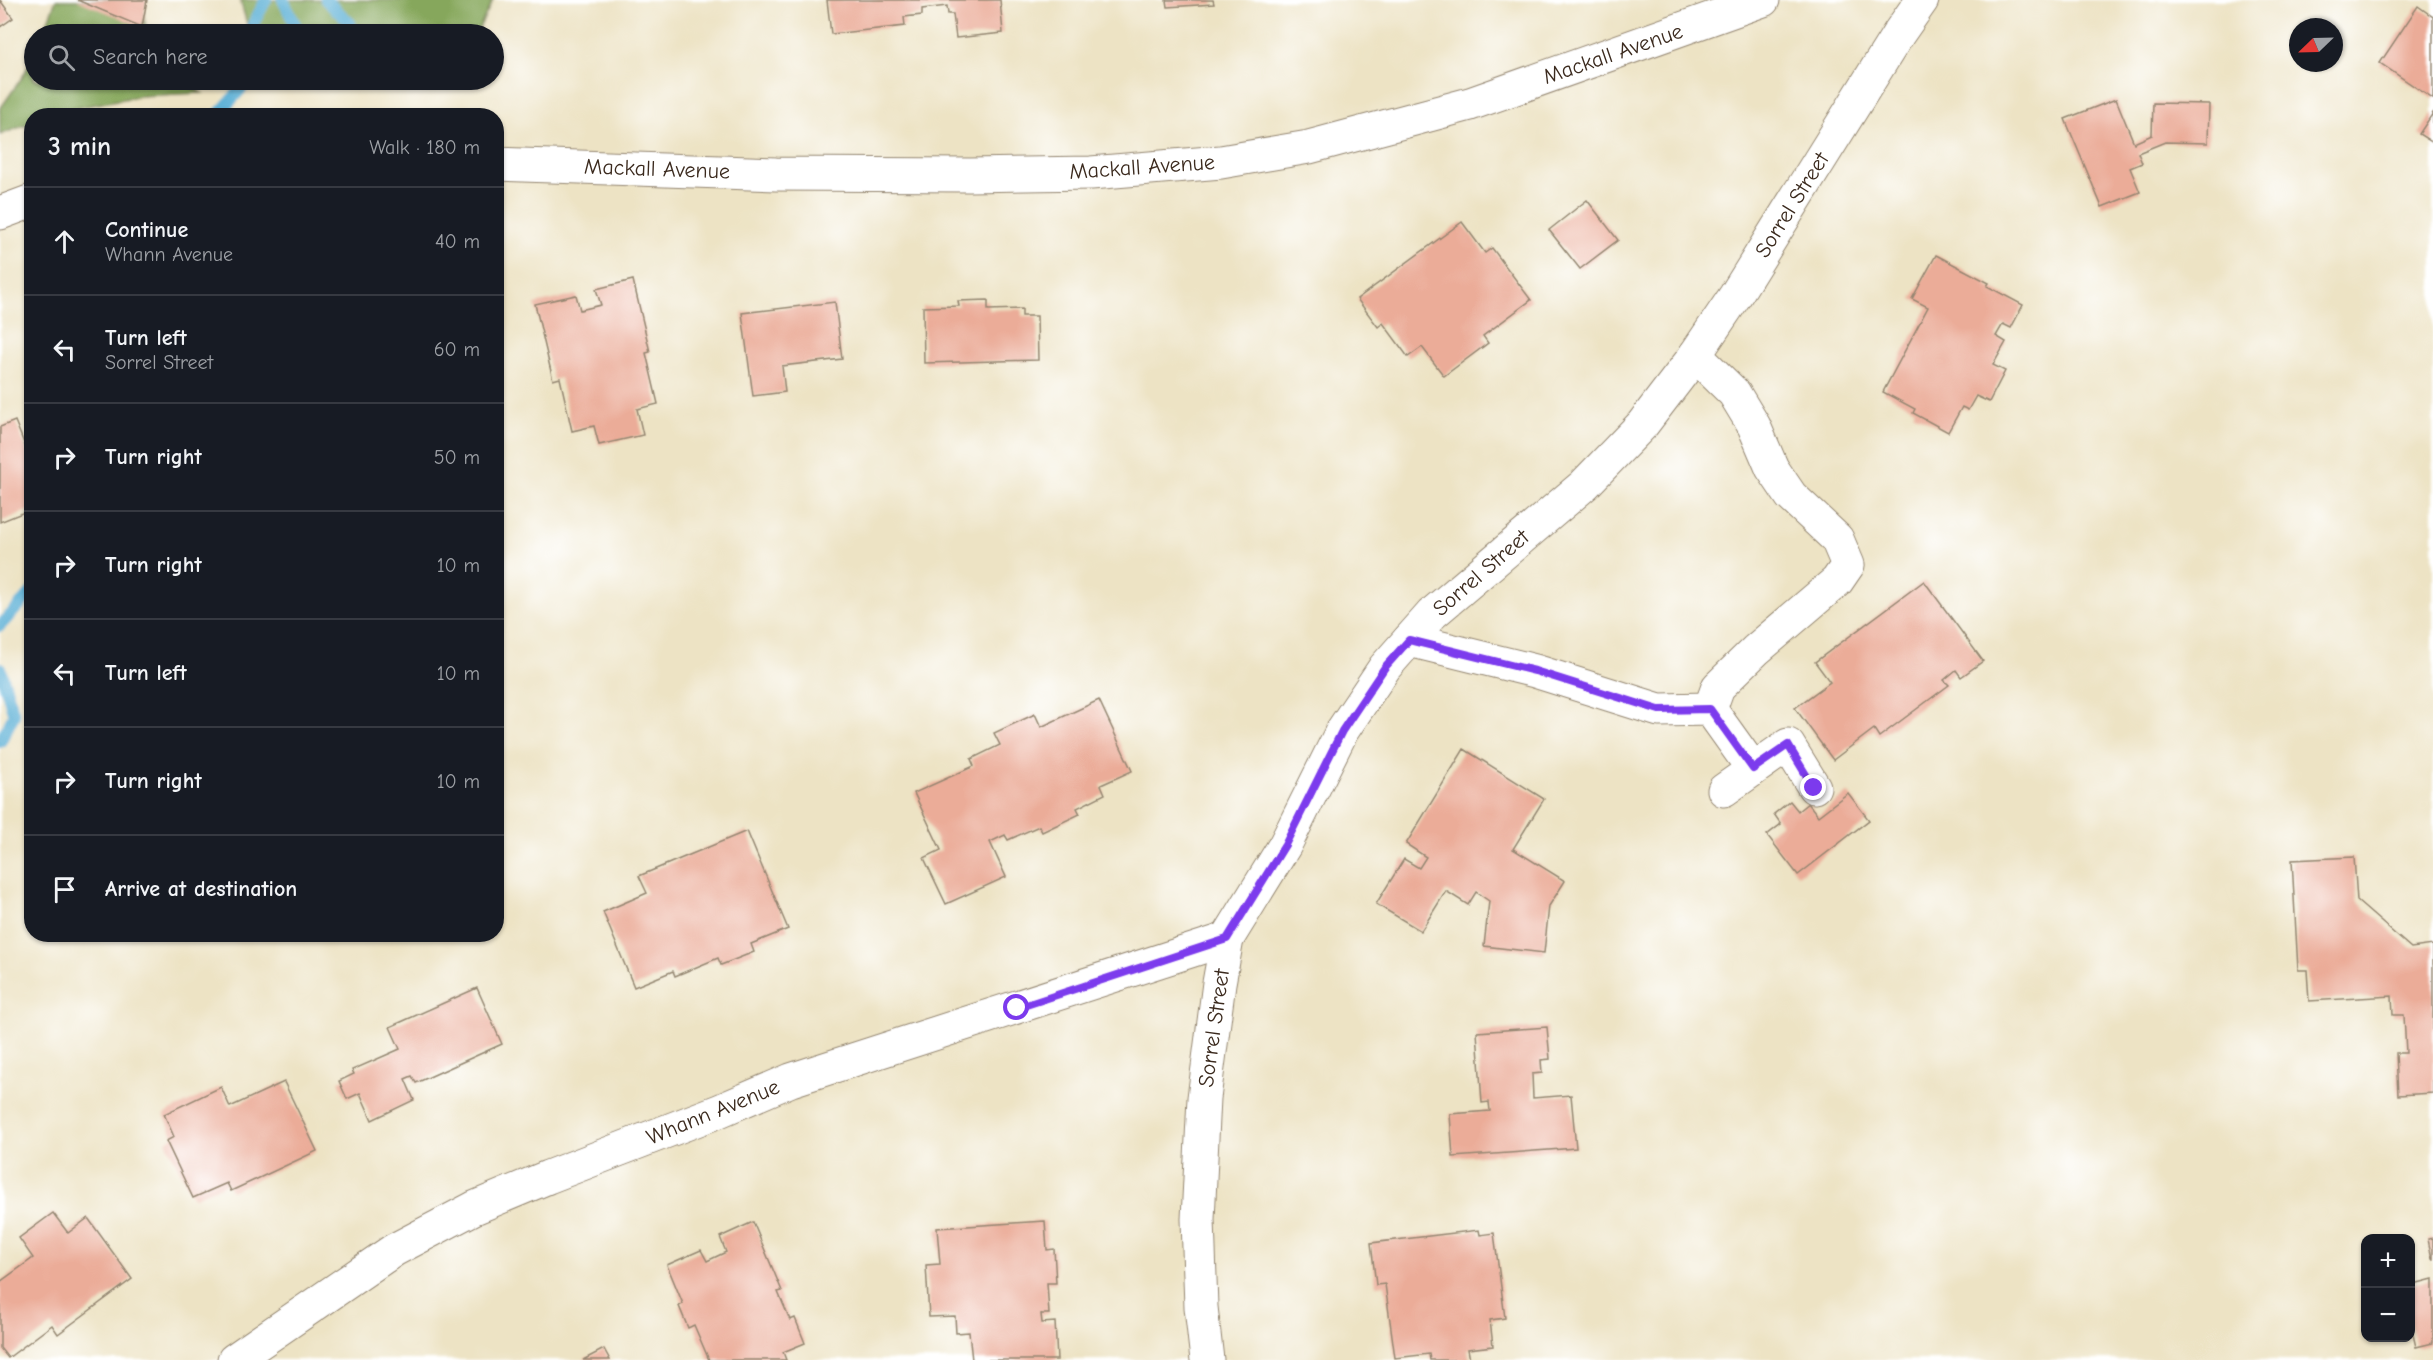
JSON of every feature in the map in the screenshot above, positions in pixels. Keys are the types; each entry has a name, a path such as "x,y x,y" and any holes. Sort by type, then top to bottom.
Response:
{"street":[{"name":"Mackall Avenue","path":"504,164 776,174 970,175 1090,173 1221,162 1309,147 1470,104 1764,0"},
{"name":"Sorrel Street","path":"1207,1360 1201,1307 1198,1219 1204,1098 1227,939 1285,845 1342,731 1385,667 1432,614 1584,485 1642,425 1695,355 1735,296 1899,33 1922,0"},
{"path":"0,213 24,204"},
{"path":"1695,355 1734,393 1754,426 1772,468 1791,496 1837,539 1848,565 1837,581 1756,650 1718,687 1710,709"},
{"path":"1409,640 1535,671 1659,710 1710,709"},
{"path":"1710,709 1753,769"},
{"path":"1724,790 1788,745 1814,788"},
{"name":"Whann Avenue","path":"234,1360 394,1250 474,1208 516,1190 790,1080 1227,939"}],"green space":[{"path":"56,0 145,0 145,24 47,24"},
{"path":"240,0 493,0 481,24 247,24"},
{"path":"24,74 24,90 196,90 202,93 139,96 76,108 24,108 24,126 0,135 0,109"}],"building":[{"path":"0,0 13,18 0,27"},
{"path":"77,0 147,0 143,24 135,24"},
{"path":"827,0 1000,0 1003,33 956,38 953,14 948,14 947,6 922,9 922,15 904,17 905,26 831,34"},
{"path":"1166,0 1213,0 1214,4 1167,7"},
{"path":"2418,6 2433,17 2433,99 2380,63"},
{"path":"2116,99 2134,143 2152,135 2153,103 2209,104 2208,143 2165,142 2138,153 2142,163 2130,168 2140,192 2102,207 2065,119"},
{"path":"2433,113 2433,143 2419,134"},
{"path":"1587,200 1618,240 1580,269 1549,230"},
{"path":"1462,222 1485,253 1492,248 1531,300 1483,336 1488,343 1444,376 1422,347 1408,357 1383,323 1378,327 1357,299"},
{"path":"1936,255 1989,283 1987,286 2023,305 2011,328 2003,324 1996,336 2006,342 1993,365 2005,371 1989,402 1976,396 1968,410 1962,407 1948,432 1913,413 1915,409 1883,392 1928,307 1912,299"},
{"path":"633,280 650,352 646,353 658,404 637,409 643,435 599,445 594,426 572,431 560,378 553,380 535,304 576,295 580,310 601,305 596,289"},
{"path":"988,300 988,310 1022,309 1022,316 1037,316 1038,360 924,363 923,307 959,306 958,301"},
{"path":"835,302 842,359 782,366 785,392 753,396 742,313"},
{"path":"15,421 24,443 24,512 0,522 0,427"},
{"path":"1924,581 1983,661 1961,677 1956,670 1944,680 1949,685 1879,737 1874,729 1833,760 1795,708 1830,682 1815,662"},
{"path":"1099,700 1132,771 1101,785 1105,794 1077,808 1080,814 1042,832 1039,826 1008,840 1005,835 990,842 1006,877 946,904 924,858 941,850 914,793 974,766 971,759 1000,745 994,733 1035,714 1041,727"},
{"path":"1464,749 1544,799 1513,849 1565,881 1549,906 1544,953 1484,946 1489,901 1476,892 1468,905 1446,891 1421,931 1376,904 1404,859 1419,868 1426,857 1406,844"},
{"path":"1848,793 1869,820 1798,875 1767,835 1781,824 1774,814 1790,801 1798,811 1808,803 1818,816"},
{"path":"747,831 788,929 751,944 754,952 721,965 718,958 675,976 673,971 634,987 603,912 647,893 639,876"},
{"path":"2354,857 2357,901 2411,948 2433,945 2433,1093 2398,1095 2396,1053 2406,1053 2404,1015 2393,1015 2392,996 2309,1001 2307,970 2298,970 2292,860"},
{"path":"477,988 502,1044 416,1083 412,1076 405,1079 414,1100 372,1120 360,1093 347,1099 339,1081 354,1074 352,1070 400,1049 390,1027"},
{"path":"1547,1027 1550,1059 1541,1060 1542,1073 1532,1074 1533,1098 1571,1095 1576,1148 1453,1157 1450,1114 1490,1111 1489,1102 1482,1103 1477,1032"},
{"path":"284,1082 317,1151 231,1191 227,1183 193,1198 166,1141 174,1137 164,1114 221,1087 230,1107"},
{"path":"53,1213 68,1233 88,1218 132,1279 58,1334 52,1325 8,1358 0,1348 0,1282 33,1258 19,1238"},
{"path":"1045,1221 1047,1250 1054,1249 1056,1283 1047,1283 1049,1314 1041,1314 1042,1323 1055,1322 1057,1360 972,1360 969,1332 956,1333 955,1316 929,1317 926,1265 940,1264 937,1228"},
{"path":"753,1222 782,1291 778,1292 790,1320 795,1318 805,1343 783,1352 786,1360 709,1360 694,1325 688,1328 679,1306 683,1304 667,1265 701,1250 707,1261 726,1252 720,1237"},
{"path":"1479,1230 1480,1235 1494,1233 1505,1318 1490,1320 1493,1346 1468,1349 1470,1360 1430,1360 1429,1354 1395,1358 1385,1284 1376,1285 1371,1243"},
{"path":"2433,1238 2433,1259 2432,1259 2428,1239"},
{"path":"2433,1279 2433,1343 2416,1347 2415,1342 2415,1284"},
{"path":"604,1349 610,1360 583,1360"}],"waterway":[{"path":"253,24 266,0"},
{"path":"283,0 295,24"},
{"path":"326,0 349,24"},
{"path":"224,108 240,90"},
{"path":"0,626 24,600"},
{"path":"0,668 14,715 0,742"}],"route":[{"path":"1017,1008 1227,939 1285,845 1342,731 1385,667 1409,640 1535,671 1659,710 1710,709 1753,769 1788,745 1814,788"}]}
